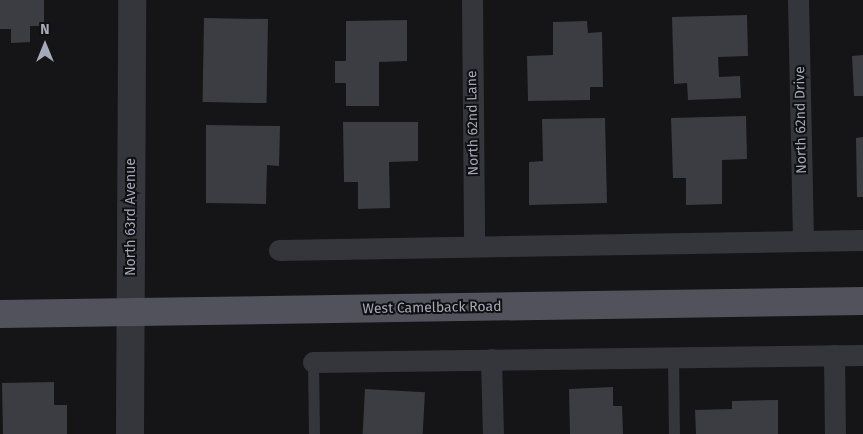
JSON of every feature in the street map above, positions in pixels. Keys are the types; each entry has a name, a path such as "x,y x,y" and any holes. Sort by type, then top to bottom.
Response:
{"main road":[{"name":"West Camelback Road","path":"0,314 863,300"}],"street":[{"name":"North 63rd Avenue","path":"130,434 132,0"},
{"name":"North 62nd Lane","path":"472,0 474,246"},
{"name":"North 62nd Drive","path":"798,0 803,241"},
{"path":"279,250 863,240"},
{"path":"834,355 835,434"},
{"path":"313,362 863,355"},
{"path":"491,359 492,434"}],"lane":[{"path":"673,357 674,434"},
{"path":"313,362 314,434"}],"building":[{"path":"0,0 44,0 44,26 30,26 30,42 11,43 11,29 0,29"},
{"path":"747,15 748,56 718,57 719,77 740,76 741,98 688,100 687,83 674,84 672,17"},
{"path":"204,18 268,19 267,103 203,102"},
{"path":"407,20 407,61 379,62 379,106 346,106 346,83 335,83 335,61 346,61 346,21"},
{"path":"587,21 588,33 602,32 603,87 590,87 590,100 528,101 527,56 553,55 553,22"},
{"path":"863,55 863,96 854,96 852,56"},
{"path":"746,116 747,159 722,160 722,204 686,205 686,178 673,178 671,118"},
{"path":"605,118 607,203 529,205 529,162 543,161 542,119"},
{"path":"343,122 418,122 418,161 389,162 390,208 358,209 358,182 344,182"},
{"path":"206,125 280,126 279,166 267,165 266,204 206,203"},
{"path":"863,137 863,197 857,197 856,138"},
{"path":"54,382 54,405 67,405 67,434 3,434 2,383"},
{"path":"613,387 613,406 622,406 623,434 570,434 569,389"},
{"path":"365,389 425,392 423,434 363,434"},
{"path":"778,400 778,434 696,434 695,410 732,409 732,401"}]}
